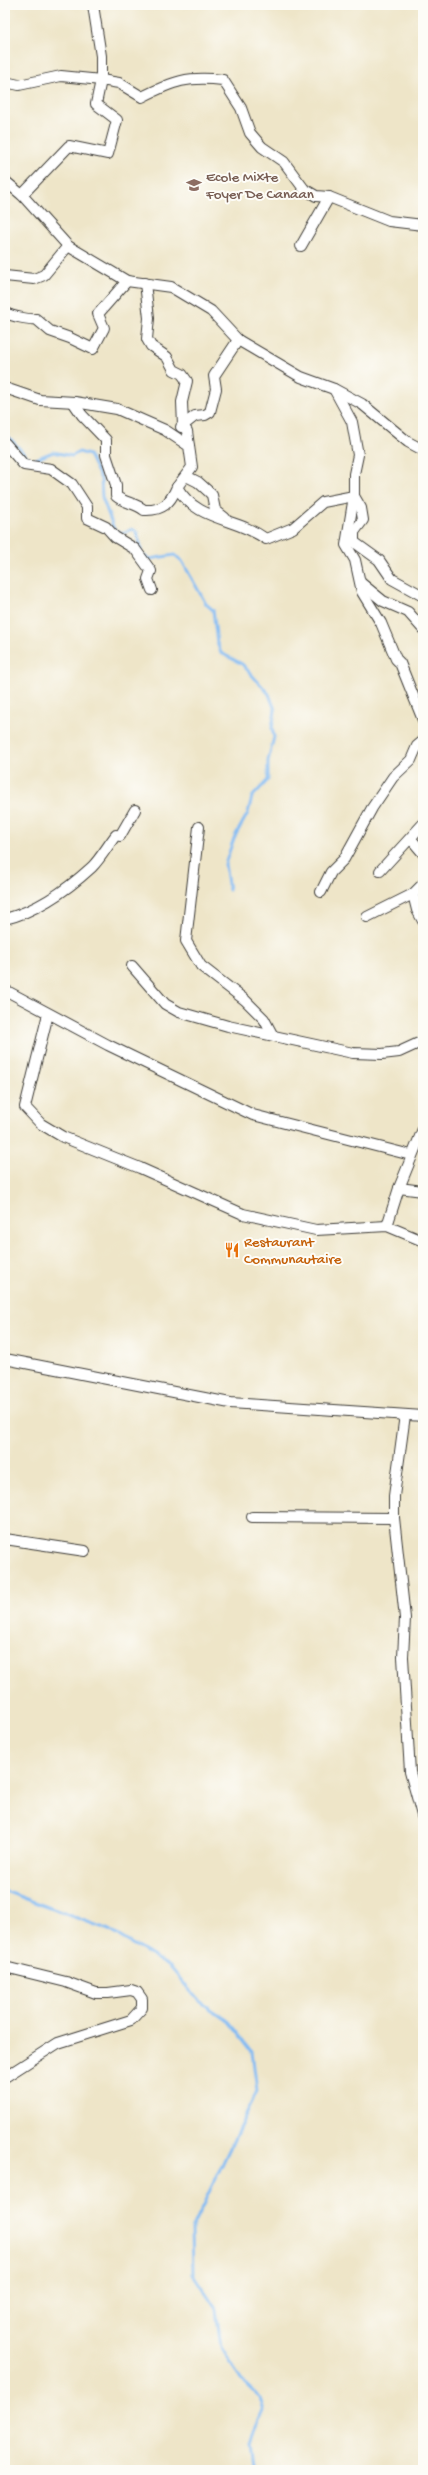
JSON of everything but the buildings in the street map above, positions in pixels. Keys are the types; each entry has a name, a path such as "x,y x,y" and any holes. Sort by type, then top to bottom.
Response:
{"street":[{"path":"22,195 69,146 108,154 117,120 96,104 101,80 101,56 94,5"},
{"path":"5,82 19,85 62,76 101,80 119,83 142,97 171,82 198,77 223,80 241,108 250,133 262,147 284,162 304,189 316,196 329,198 389,221 423,225"},
{"path":"5,181 22,195 68,246 127,281 171,287 211,311 238,340 301,377 334,389 362,404 385,421 408,442 423,450"},
{"path":"301,246 329,198"},
{"path":"5,276 34,279 44,276 68,246"},
{"path":"5,314 22,316 29,320 36,319 50,331 70,338 93,350 98,344 104,328 98,314 127,281"},
{"path":"73,402 86,420 106,440 106,455 116,485 116,496 120,500 140,506 144,510 158,510 166,506 193,463 187,431 183,426 182,402 187,381 182,374 174,370 167,357 151,346 147,339 149,318 146,283"},
{"path":"165,430 183,426 195,416 205,415 210,412 216,389 214,376 238,340"},
{"path":"5,388 40,400 73,402 117,409 165,430 189,446"},
{"path":"334,389 352,422 358,455 354,474 354,496 351,507 349,534 345,541 355,560 362,592 381,623 396,659 400,663 423,720"},
{"path":"5,443 24,464 51,469 72,484 87,507 87,518 106,527 115,537 134,549 145,562 151,571 148,579 152,590"},
{"path":"186,476 198,482 212,495 215,510 227,521"},
{"path":"177,487 184,500 192,507 255,531 266,539 293,528 323,502 354,496"},
{"path":"354,496 361,508 363,520 354,532 354,542 379,560 392,579 423,596"},
{"path":"361,583 383,601 408,612 423,629"},
{"path":"321,892 331,872 344,859 372,808 393,777 411,760 417,746 423,741"},
{"path":"5,919 26,913 62,890 93,866 116,835 120,836 135,810"},
{"path":"380,871 423,824"},
{"path":"199,826 186,941 200,966 246,1000 264,1019 272,1034"},
{"path":"410,839 423,853"},
{"path":"367,917 413,894 423,884"},
{"path":"413,894 417,910 423,921"},
{"path":"132,966 156,996 179,1012 228,1026 272,1034 298,1043 353,1053 372,1054 399,1052 423,1041"},
{"path":"5,990 48,1014 253,1115 411,1155"},
{"path":"48,1014 25,1107 41,1124 63,1137 140,1168 243,1214 316,1230 387,1226 423,1241"},
{"path":"387,1226 411,1155 423,1128"},
{"path":"399,1188 423,1191"},
{"path":"5,1359 230,1403 423,1416"},
{"path":"405,1414 394,1496 394,1518 405,1618 404,1657 410,1772 423,1819"},
{"path":"252,1517 394,1518"},
{"path":"5,1539 85,1551"},
{"path":"5,1968 66,1982 96,1992 108,1994 131,1990 137,1992 142,1999 142,2008 131,2020 58,2043 5,2077"}],"waterway":[{"path":"5,433 31,461 53,452 72,456 79,452 89,455 101,479 102,497 114,529 116,532 124,533 132,529 137,532 141,550"},
{"path":"145,556 149,559 175,555 182,561 206,604 213,610 217,643 221,653 242,664 269,694 275,710 272,728 274,737 268,761 268,780 252,797 248,813 234,838 225,864 229,890"},
{"path":"5,1891 109,1930 170,1967 198,2000 227,2020 252,2052 257,2091 192,2228 193,2274 216,2309 221,2347 241,2380 260,2398 264,2411 251,2441 254,2463 263,2470"}],"place":[{"name":"Ecole Mixte Foyer De Canaan","path":"194,185"},
{"name":"Restaurant Communautaire","path":"232,1250"}]}
